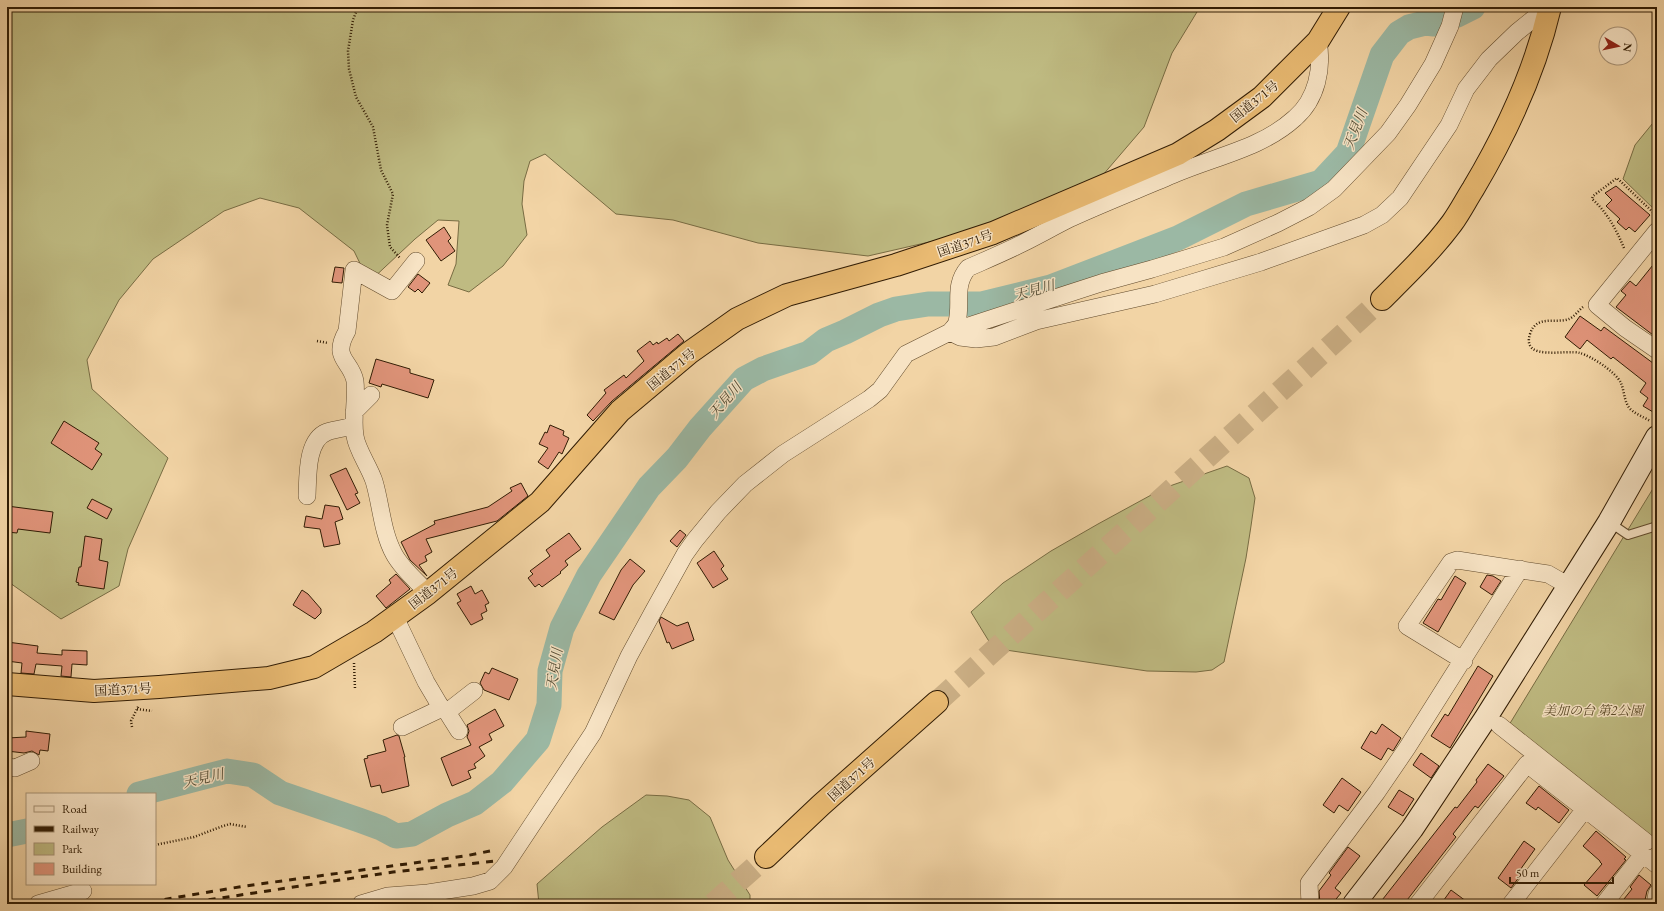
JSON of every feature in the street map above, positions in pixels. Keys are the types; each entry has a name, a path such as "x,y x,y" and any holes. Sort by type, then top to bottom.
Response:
{"highway":[{"name":"国道371号","path":"7,684 94,690 269,678 314,666 374,632 395,617 428,593 540,502 620,411 689,353 737,319 787,295 896,265 993,233 1178,154 1217,130 1262,97 1318,41 1339,7"},
{"path":"1382,299 1421,261 1453,222 1484,171 1511,120 1544,33 1549,7"},
{"name":"国道371号","path":"766,857 937,702"}],"street":[{"path":"361,904 388,896 435,892 473,886 490,881 504,867 593,732 629,656 685,554 718,512 745,484 783,454 869,399 880,390 906,354 953,328 1224,247 1278,223 1309,207 1334,189 1388,133 1434,64 1450,26 1455,7"},
{"path":"1318,41 1321,57 1317,85 1296,117 1278,132 1258,143 1190,168 1070,219 1023,243 968,268 962,275 959,284 953,328 960,337 976,339 994,337 1036,321 1155,294 1261,262 1364,225 1382,215 1400,198 1449,125 1466,89 1489,59 1517,32 1549,7"},
{"path":"1657,231 1597,305 1625,328 1657,349"},
{"path":"413,264 392,291 354,270 347,331 342,340 342,358 354,375 355,437 374,480 389,541 394,554 402,565 428,593"},
{"path":"307,496 309,460 313,444 326,432 354,419 371,395"},
{"path":"1354,904 1416,823 1485,720 1608,522 1656,430"},
{"path":"1464,660 1407,626 1451,562 1456,560 1548,574 1569,586"},
{"path":"1310,904 1309,883 1377,792 1464,660 1520,569"},
{"path":"395,617 426,682 459,731"},
{"path":"402,727 445,710 474,691"},
{"path":"1499,725 1650,852 1657,865"},
{"path":"7,767 15,768 31,761"},
{"path":"1418,904 1527,764 1585,809 1650,852"},
{"path":"1511,904 1585,809"},
{"path":"1604,904 1650,852"},
{"path":"38,904 83,891"},
{"path":"1655,904 1657,893"}],"lane":[{"path":"1608,522 1628,535 1657,526"}],"path":[{"path":"358,7 353,20 348,50 349,69 356,97 373,127 381,170 392,194 387,225 390,247 413,264"},
{"path":"1631,262 1615,227 1603,208 1592,199 1593,196 1617,178 1657,216"},
{"path":"1588,302 1569,319 1544,321 1536,325 1530,333 1529,343 1531,347 1537,351 1549,353 1563,351 1580,352 1605,367 1620,381 1628,406 1656,430"},
{"path":"354,659 355,689"},
{"path":"137,709 152,711"},
{"path":"156,845 183,840 230,824 247,827"}],"green space":[{"path":"7,7 1200,7 1172,53 1144,127 1102,176 1027,212 951,237 868,256 758,243 673,220 616,214 545,154 530,161 524,181 522,204 527,235 503,266 469,292 448,285 456,264 459,221 438,220 415,239 369,282 354,251 299,208 260,198 224,211 153,259 119,300 87,360 92,389 168,458 128,549 119,586 61,619 10,583 7,584"},
{"path":"1657,118 1657,212 1623,179 1635,145"},
{"path":"1227,466 1249,478 1255,498 1246,558 1224,662 1212,670 1196,672 1147,671 999,649 990,643 971,612 1003,583 1051,551 1164,488"},
{"name":"美加の台 第2公園","path":"1657,482 1657,843 1509,725"},
{"path":"646,795 667,796 689,800 710,817 728,860 750,895 750,904 539,904 537,884 602,827"}],"building":[{"path":"1616,186 1650,215 1635,232 1629,227 1626,230 1617,222 1620,219 1606,206 1612,200 1605,193"},
{"path":"444,227 451,238 448,241 455,251 441,261 426,240"},
{"path":"1657,260 1657,338 1616,307 1626,295 1621,291 1630,281 1636,286"},
{"path":"335,267 344,268 342,283 332,282"},
{"path":"418,274 430,283 422,293 418,289 415,292 408,287"},
{"path":"1580,316 1601,331 1604,327 1657,366 1657,406 1653,412 1643,406 1648,398 1640,392 1646,383 1613,357 1611,359 1587,340 1580,349 1565,337"},
{"path":"678,334 684,341 612,401 593,421 587,415 606,393 604,390 624,375 626,378 644,361 637,351 650,341 653,345 657,342 658,344 667,338 669,341"},
{"path":"376,359 410,369 410,373 434,380 428,398 382,384 381,387 369,383"},
{"path":"64,421 99,443 95,449 102,454 92,470 51,443"},
{"path":"550,425 564,431 563,435 569,438 562,454 559,452 548,469 538,462 548,448 539,444 545,432 547,433"},
{"path":"346,468 358,493 355,494 360,503 347,510 330,475"},
{"path":"521,483 528,496 497,521 426,539 432,552 425,556 427,561 419,565 427,576 410,560 401,542 435,524 434,521 488,507 512,491 510,488"},
{"path":"92,499 112,509 107,519 87,508"},
{"path":"325,505 339,507 343,519 335,522 340,544 324,547 320,529 304,527 306,516 322,519"},
{"path":"7,506 53,512 50,533 18,529 17,533 7,532"},
{"path":"680,530 686,535 677,547 670,541"},
{"path":"569,533 581,549 565,561 568,565 560,572 561,573 542,587 539,584 535,587 528,578 533,574 530,571 550,556 546,550"},
{"path":"85,536 102,539 99,560 108,562 104,589 78,585 79,583 76,582 79,567 81,567"},
{"path":"714,551 724,566 721,569 728,579 713,588 697,563"},
{"path":"630,559 645,571 633,585 614,620 599,613 621,570"},
{"path":"396,574 410,589 386,608 376,596 391,583 389,580"},
{"path":"1487,575 1493,576 1501,581 1492,595 1480,587"},
{"path":"1455,576 1466,583 1438,632 1423,623 1438,599 1441,600"},
{"path":"471,586 475,594 482,590 489,603 485,605 487,611 481,614 483,619 471,625 457,603 461,601 457,594"},
{"path":"302,590 308,594 321,609 321,613 315,619 293,605"},
{"path":"661,617 677,626 688,622 694,640 672,649 669,642 667,643 659,621"},
{"path":"7,642 38,646 37,653 62,655 62,650 87,651 87,665 72,664 71,677 61,676 62,666 36,664 34,674 21,673 22,663 7,661"},
{"path":"1478,666 1493,676 1450,748 1431,736 1445,714 1448,716"},
{"path":"492,668 518,679 509,700 484,690 480,683 485,672 489,674"},
{"path":"495,709 504,726 489,734 492,740 479,747 485,756 474,764 476,768 468,771 471,778 452,786 441,758 471,745 467,737 469,731 467,725"},
{"path":"1382,724 1401,738 1393,751 1388,748 1381,760 1361,748 1371,731 1376,734"},
{"path":"26,731 50,734 48,751 40,750 39,755 32,751 24,753 7,751 7,738 26,737"},
{"path":"397,735 399,736 405,757 409,786 382,793 380,785 371,787 364,759 368,758 367,756 386,751 383,740"},
{"path":"1421,753 1439,766 1431,778 1413,765"},
{"path":"1488,764 1504,776 1478,808 1475,806 1453,834 1456,837 1404,904 1379,904 1455,807 1457,808 1477,782 1476,780"},
{"path":"1342,778 1361,792 1348,811 1339,805 1334,813 1323,805"},
{"path":"1539,786 1569,810 1559,823 1538,807 1536,810 1526,803"},
{"path":"1399,790 1414,799 1403,816 1388,807"},
{"path":"1596,831 1626,857 1624,859 1626,860 1597,896 1584,885 1602,864 1583,846"},
{"path":"1524,841 1535,849 1520,870 1523,872 1511,888 1498,878"},
{"path":"1348,847 1360,856 1335,888 1341,893 1332,904 1320,904 1319,891 1331,875 1329,873"},
{"path":"1639,875 1651,885 1647,891 1645,900 1642,904 1620,904 1632,889 1630,887"},
{"path":"1451,890 1470,904 1441,904"}],"waterway":[{"name":"天見川","path":"143,793 227,771 253,775 280,793 381,828 396,836 412,834 447,815 475,803 502,782 538,740 549,705 550,671 562,628 589,575 649,487 677,458 700,428 744,379 763,369 809,353 826,340 879,315 896,309 928,304 982,304 1051,287 1178,238 1246,204 1321,182 1348,153 1382,55 1399,33 1409,27 1425,23 1434,24 1473,7"},
{"name":"天見川","path":"7,835 26,831"}],"tunnel":[{"path":"937,702 1382,299"},
{"path":"713,904 766,857"}],"railway":[{"path":"137,904 245,886 465,856 495,850"},
{"path":"181,904 393,872 495,861"}]}
